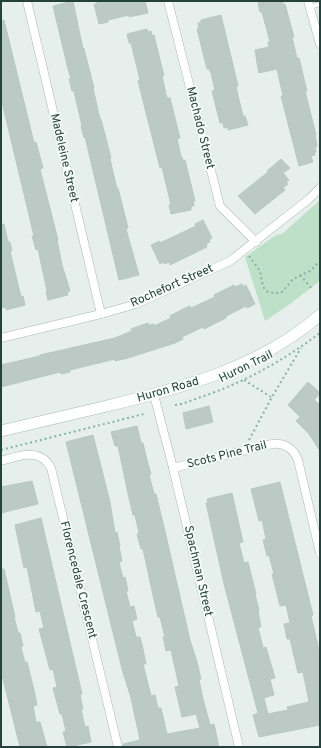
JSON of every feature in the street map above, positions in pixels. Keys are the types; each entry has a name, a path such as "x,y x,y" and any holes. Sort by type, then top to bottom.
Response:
{"main road":[{"name":"Huron Road","path":"1,431 154,395 204,380 244,363 280,344 320,315"}],"street":[{"name":"Madeleine Street","path":"27,1 101,314"},
{"name":"Machado Street","path":"168,1 220,206 256,242"},
{"path":"309,4 320,44"},
{"name":"Rochefort Street","path":"1,338 136,304 230,261 309,200 320,188"},
{"name":"Spachman Street","path":"154,395 174,468 239,747"},
{"name":"Scots Pine Trail","path":"174,468 272,444 280,444 290,448 298,460 320,553"},
{"name":"Florencedale Crescent","path":"1,461 25,455 35,455 44,459 51,468 118,747"}],"lane":[{"path":"309,4 320,4"}],"path":[{"path":"245,250 260,271 264,288 268,292 282,292 293,279 310,271 320,261"},
{"path":"300,275 314,290"},
{"name":"Huron Trail","path":"175,405 219,391 244,380 280,362 320,333"},
{"path":"248,450 250,437 301,347"},
{"path":"244,380 272,397"},
{"path":"1,450 144,414"}],"green space":[{"path":"320,200 320,281 265,321 245,257 276,235 282,234"}],"building":[{"path":"73,1 83,49 84,48 100,119 111,158 117,189 118,188 128,228 126,229 139,275 119,280 85,137 84,138 81,126 74,91 72,91 69,79 71,79 53,6"},
{"path":"97,1 145,1 148,13 129,17 129,15 108,20 108,22 99,24 94,4 97,4"},
{"path":"265,1 283,1 283,5 285,4 294,37 292,37 297,59 299,58 307,91 305,91 316,135 317,146 315,148 315,155 311,156 313,162 299,166 281,96 283,96 277,69 259,73 255,50 269,47 268,42 270,42 258,3"},
{"path":"221,15 238,86 236,87 243,116 245,116 248,125 228,130 228,127 224,128 223,123 220,123 212,91 215,90 211,73 209,69 207,69 197,29 199,28 198,23 201,23 201,20"},
{"path":"4,20 34,143 36,142 43,168 40,169 58,240 62,265 70,291 67,292 68,295 48,300 38,249 36,250 32,236 34,236 1,98 1,21"},
{"path":"147,29 148,32 151,31 152,36 154,35 164,76 162,76 167,98 170,98 180,138 177,139 181,156 183,160 185,160 195,201 193,201 194,206 191,206 191,210 171,214 169,205 171,205 162,167 160,168 138,81 140,80 131,43 129,43 127,34"},
{"path":"281,159 290,168 283,173 289,180 286,182 288,184 283,188 285,190 255,214 238,196 268,172 267,171"},
{"path":"203,220 212,238 209,240 210,242 206,244 207,247 170,265 169,262 164,264 163,262 160,264 151,245 160,241 160,243 196,226 195,224"},
{"path":"4,224 8,242 10,242 12,251 10,251 21,297 23,296 25,305 6,310 6,307 1,308 1,225"},
{"path":"242,284 243,287 246,285 255,304 247,308 246,306 204,329 203,327 182,337 183,339 175,343 128,358 115,361 115,359 70,370 70,372 61,374 60,372 1,387 1,365 115,338 132,331 131,329 148,323 149,325 154,324 154,326 171,318 170,316 183,309 190,306 191,308 215,297 214,295 234,285 235,287"},
{"path":"308,382 320,393 314,400 320,405 320,451 309,434 296,421 300,417 288,405"},
{"path":"209,406 213,422 186,429 183,413"},
{"path":"137,426 151,474 149,475 154,494 156,494 190,640 197,662 201,679 199,680 203,699 210,725 214,724 219,747 123,747 123,744 140,740 131,698 122,669 66,442 93,435 110,502 115,533 117,532 120,546 122,561 119,562 123,578 125,577 128,591 126,591 130,607 134,606 137,619 132,621 136,637 140,637 146,664 143,664 151,696 155,695 158,708 161,708 167,734 200,728 196,714 182,717 175,687 179,686 171,650 166,651 163,637 165,637 160,617 158,617 143,549 141,549 137,534 139,533 135,515 133,515 118,446 115,446 111,432"},
{"path":"32,481 38,504 1,513 1,487"},
{"path":"280,482 313,615 311,616 320,655 320,725 259,737 253,715 258,713 224,584 206,503 208,503 207,499 232,493 243,542 239,543 244,563 248,562 256,594 261,627 258,627 263,648 266,647 275,678 270,679 274,695 264,698 268,714 288,710 287,707 309,702 303,672 298,673 290,639 287,639 284,624 290,623 286,605 280,606 272,574 274,574 263,540 266,539 262,520 259,521 251,489"},
{"path":"41,518 82,694 80,695 83,709 81,709 85,727 88,726 91,742 69,747 67,747 63,732 66,731 62,714 60,714 53,688 57,687 53,669 50,670 39,629 44,628 40,611 36,612 27,567 24,568 15,525"},
{"path":"1,569 4,569 14,617 23,646 21,647 25,663 27,662 34,690 37,705 33,706 36,722 40,722 47,747 20,747 1,671"}]}
